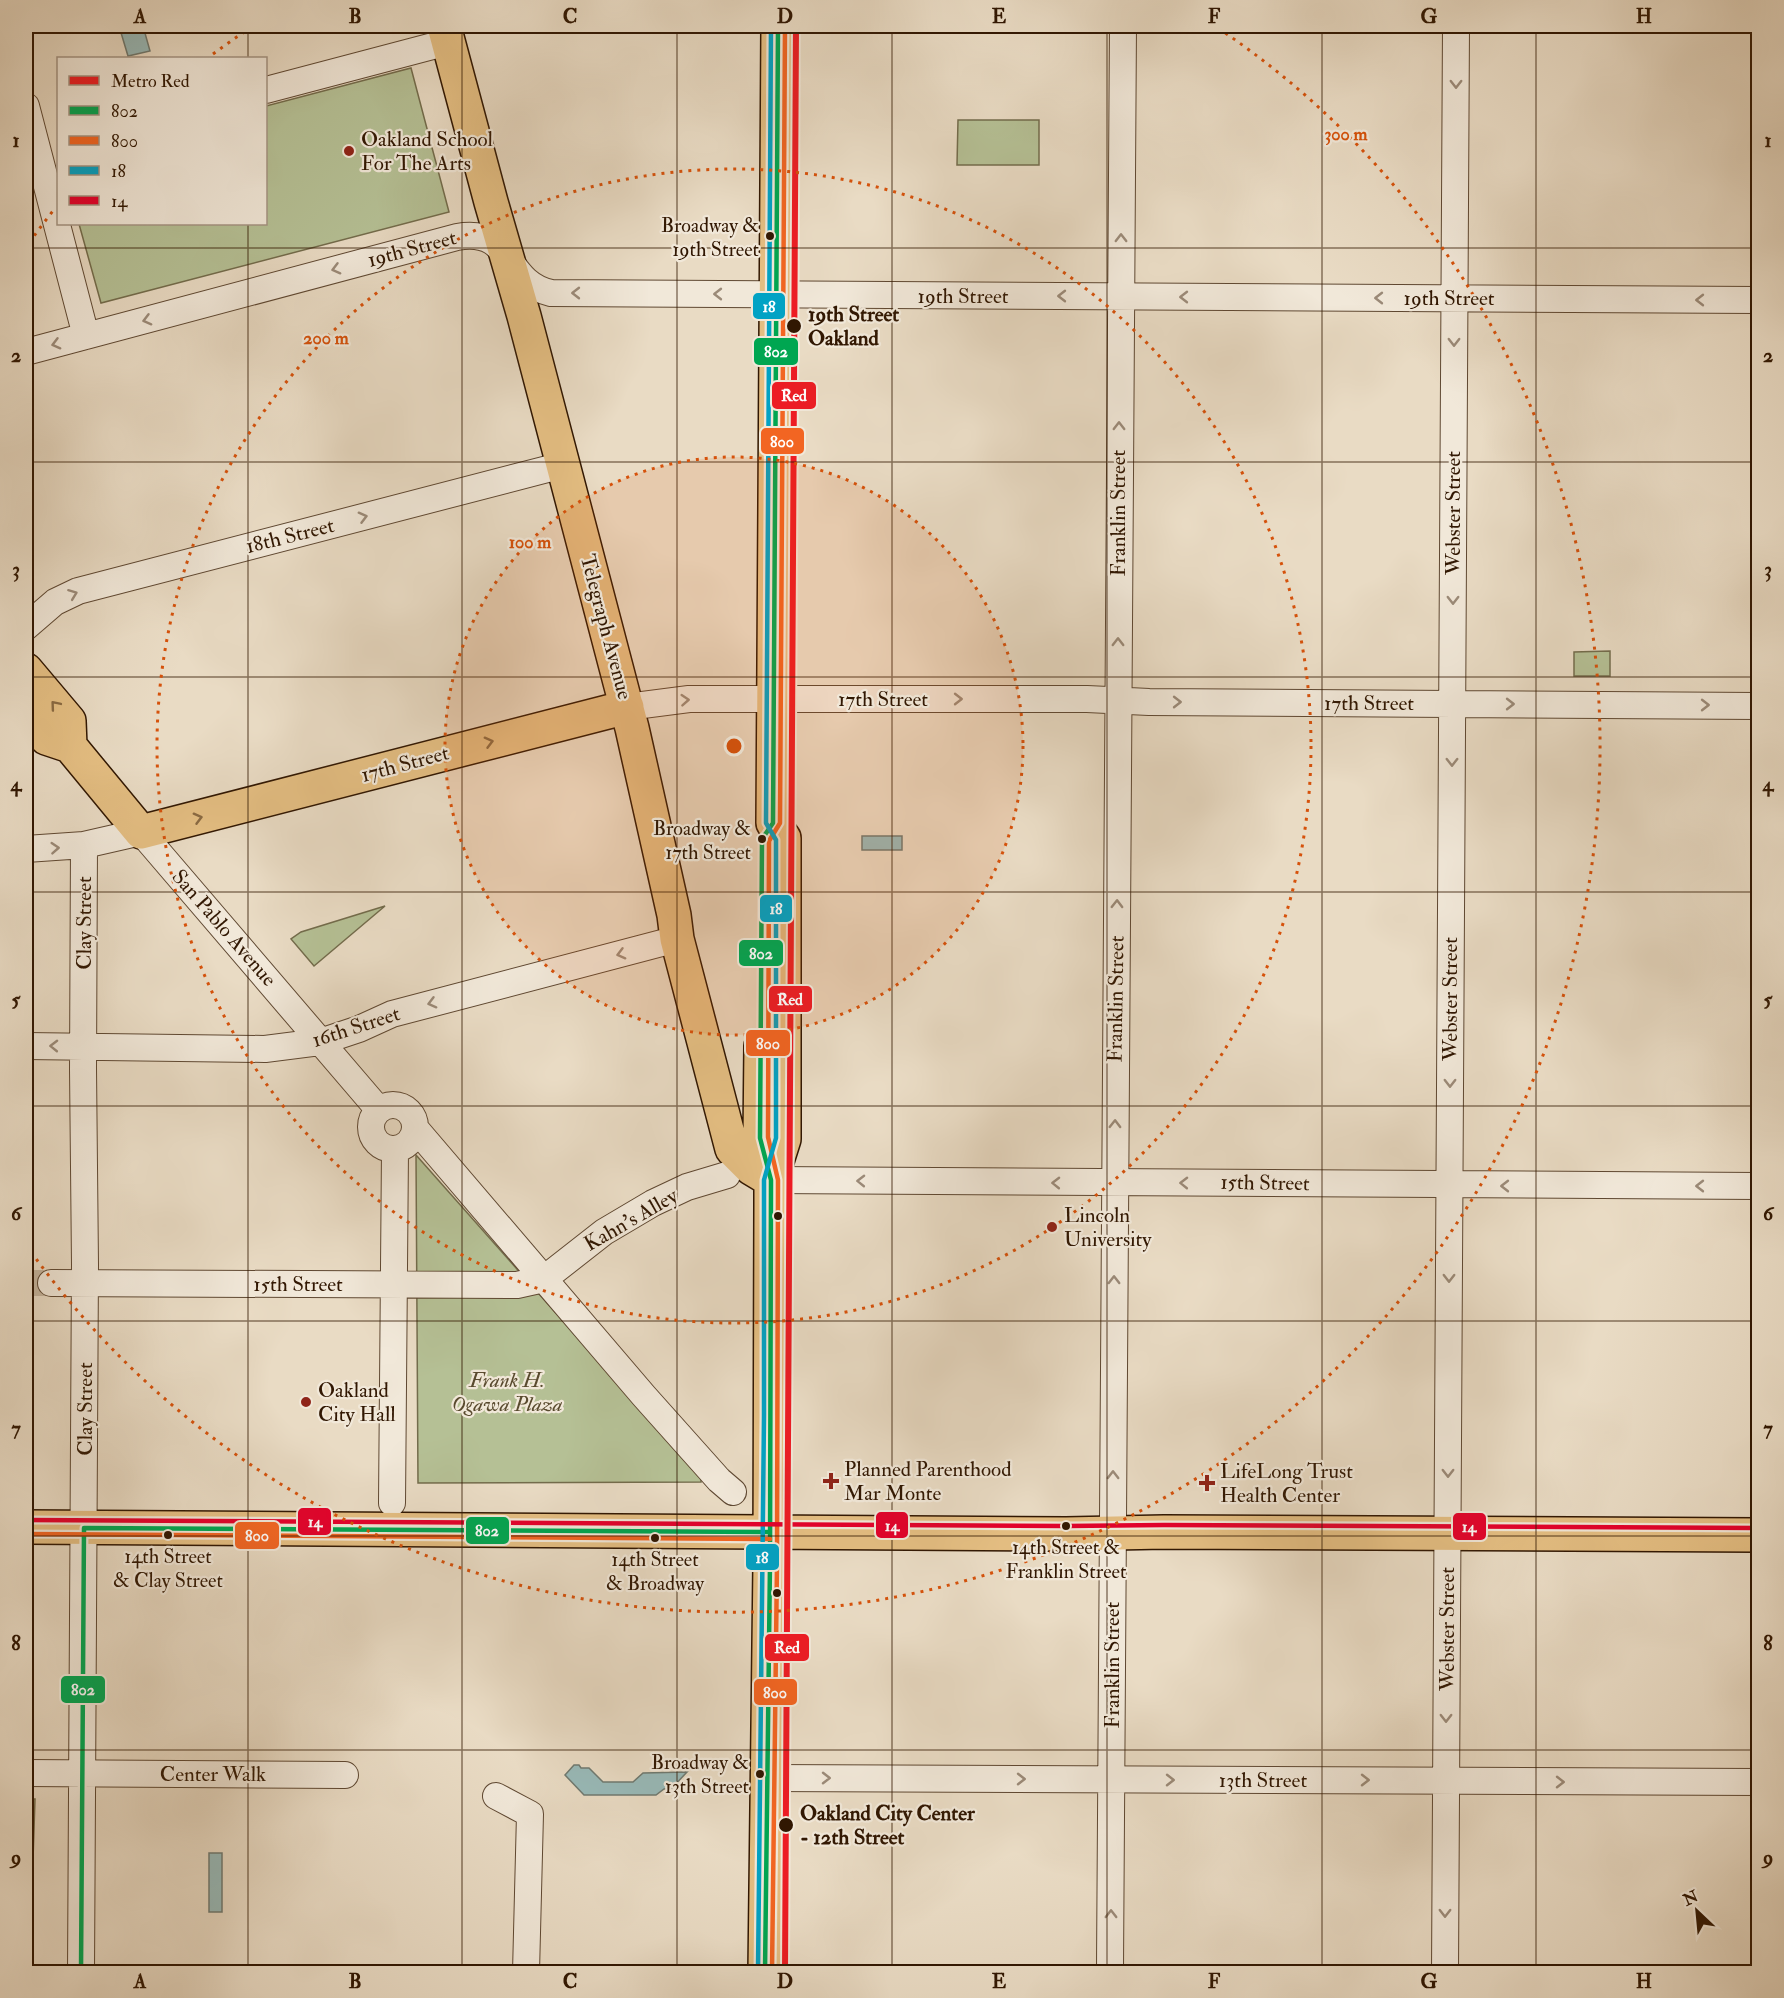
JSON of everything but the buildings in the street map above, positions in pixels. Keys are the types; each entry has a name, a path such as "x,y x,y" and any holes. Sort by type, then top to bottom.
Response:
{"main road":[{"path":"765,1972 771,1180 760,1138 762,839 773,823 778,26"},
{"name":"Telegraph Avenue","path":"446,34 627,707 675,915 677,939 732,1149 751,1168 771,1180"},
{"path":"26,670 69,721 70,746"},
{"name":"17th Street","path":"141,832 627,707"},
{"name":"San Pablo Avenue","path":"26,714 46,738 70,746 141,832"},
{"path":"26,1527 1758,1535"}],"street":[{"name":"Franklin Street","path":"1110,1972 1123,26"},
{"name":"Webster Street","path":"1445,1972 1456,26"},
{"path":"267,90 446,34"},
{"path":"26,106 40,150 57,219"},
{"path":"59,225 86,336"},
{"name":"19th Street","path":"26,352 473,234 485,237 501,248 519,274 530,284 551,293 1758,300"},
{"name":"18th Street","path":"26,627 55,602 78,591 563,465"},
{"name":"17th Street","path":"627,707 689,699 1758,706"},
{"name":"17th Street","path":"26,849 84,845 141,832"},
{"name":"San Pablo Avenue","path":"141,832 379,1110"},
{"name":"Clay Street","path":"81,1972 85,1283 84,845"},
{"name":"16th Street","path":"26,1046 265,1049 320,1042 359,1029 392,1014 677,939"},
{"path":"415,1128 407,1145 395,1150 382,1148 371,1133 372,1120 379,1110 392,1105 406,1109 411,1114 415,1128 721,1484"},
{"path":"392,1503 395,1150"},
{"name":"Kahn's Alley","path":"544,1279 588,1243 637,1211 687,1187 727,1175"},
{"name":"15th Street","path":"771,1180 1758,1186"},
{"name":"15th Street","path":"51,1283 517,1286 544,1279"},
{"path":"26,1773 82,1773"},
{"name":"Center Walk","path":"82,1773 345,1775"},
{"name":"13th Street","path":"767,1778 1758,1782"},
{"path":"496,1796 530,1814 526,1972"}],"green space":[{"name":"Oakland School For The Arts","path":"411,68 449,212 101,303 79,225 267,225 267,106"},
{"path":"958,120 1039,120 1039,165 957,165"},
{"path":"1610,651 1610,676 1574,676 1574,652"},
{"path":"385,906 314,966 291,939 301,932"},
{"name":"Frank H. Ogawa Plaza","path":"416,1155 701,1477 701,1482 418,1483"},
{"path":"26,1799 35,1799 33,1860 26,1860"}],"water":[{"path":"119,26 143,26 150,51 128,56"},
{"path":"862,836 902,836 902,850 862,850"},
{"path":"574,1765 589,1768 603,1782 633,1782 643,1773 687,1772 672,1788 664,1789 656,1795 584,1795 565,1775"},
{"path":"209,1853 222,1853 222,1912 209,1912"}],"tunnel":[{"path":"26,1283 51,1283"}],"metro line":[{"name":"Red","path":"785,1972 796,26"}],"transit line":[{"name":"18","path":"758,1972 764,1180 776,1138 776,840 766,823 771,26"},
{"name":"802","path":"765,1972 770,1563 771,1180 760,1138 762,839 773,823 778,26"},
{"name":"800","path":"772,1972 777,1563 778,1180 768,1137 769,841 780,823 785,26"},
{"name":"14","path":"26,1520 1758,1528"},
{"name":"802","path":"81,1972 84,1528 770,1532"},
{"name":"800","path":"26,1534 770,1539"}],"place":[{"name":"Oakland School For The Arts","path":"349,151"},
{"name":"Broadway & 19th Street","path":"770,236"},
{"name":"19th Street Oakland","path":"794,326"},
{"name":"Broadway & 17th Street","path":"762,839"},
{"name":"Lincoln University","path":"1052,1227"},
{"name":"Oakland City Hall","path":"306,1402"},
{"name":"Planned Parenthood Mar Monte","path":"831,1481"},
{"name":"LifeLong Trust Health Center","path":"1207,1483"},
{"name":"14th Street & Franklin Street","path":"1066,1526"},
{"name":"14th Street & Clay Street","path":"168,1535"},
{"name":"14th Street & Broadway","path":"655,1538"},
{"name":"Broadway & 13th Street","path":"760,1774"},
{"name":"Oakland City Center - 12th Street","path":"786,1825"}]}
